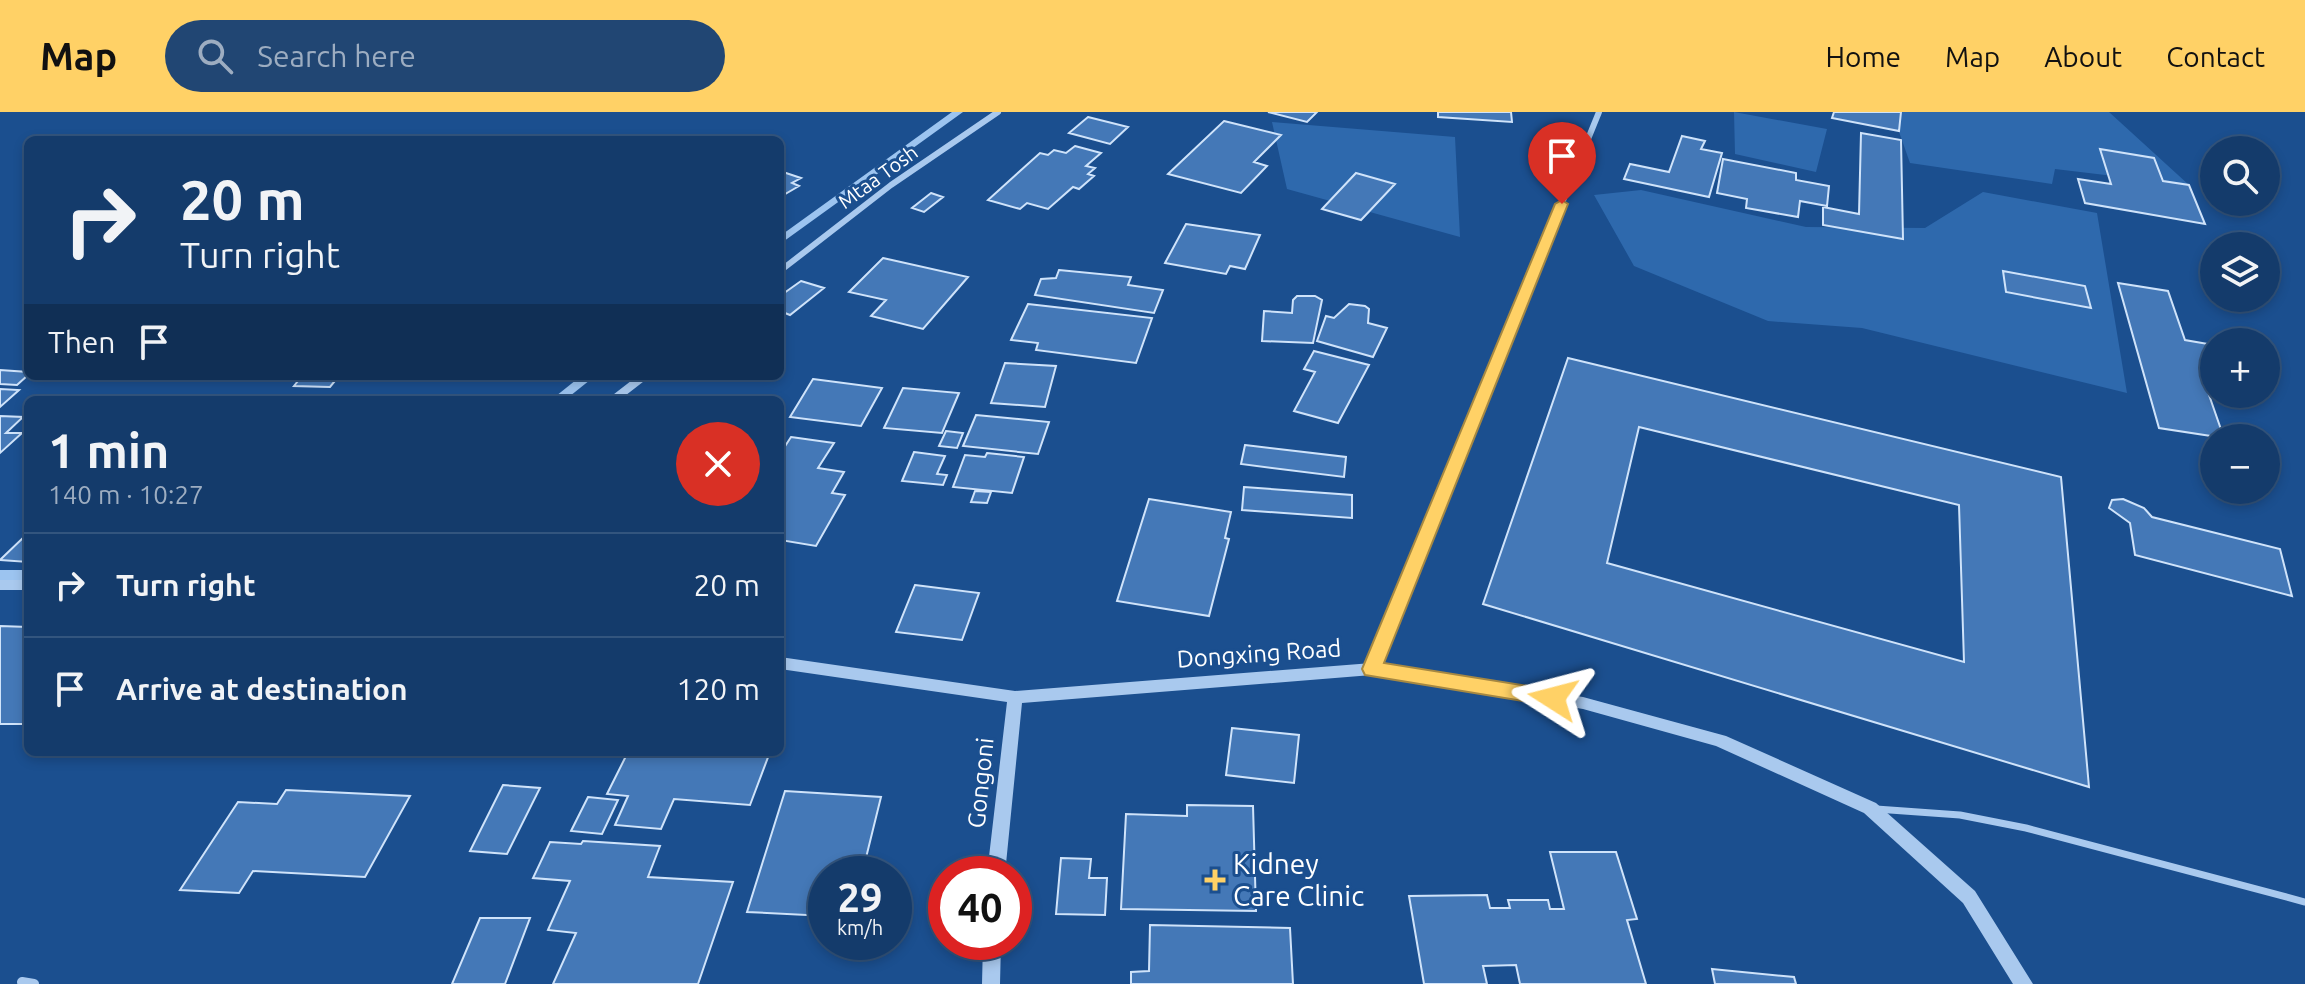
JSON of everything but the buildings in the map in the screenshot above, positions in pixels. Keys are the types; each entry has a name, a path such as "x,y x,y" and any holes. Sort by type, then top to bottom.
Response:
{"street":[{"name":"Mtaa Tosh","path":"784,268 891,185 998,112"},
{"path":"1372,669 1599,112"},
{"path":"618,396 639,380"},
{"path":"0,585 24,585"},
{"name":"Dongxing Road","path":"784,664 1015,697 1372,669 1583,703 1720,741 1870,808 1969,897 2024,984"},
{"name":"Gongoni","path":"998,856 1015,697"},
{"path":"991,984 992,960"}],"lane":[{"path":"1870,808 1960,815 2026,828 2305,902"}],"shaded area":[{"path":"1734,112 1827,129 1816,172 1735,154"},
{"path":"1892,112 2109,112 2189,185 2055,169 2052,184 1910,163"},
{"path":"1272,122 1455,137 1460,237 1287,189"},
{"path":"1641,190 1806,227 1925,228 1983,192 2097,213 2127,393 1862,328 1768,321 1634,266 1594,195"}],"waterway":[{"path":"784,238 958,112"},
{"path":"562,396 584,380"},
{"path":"0,575 24,575"}],"place":[{"name":"Kidney Care Clinic","path":"1215,880"}],"route":[{"path":"1553,698 1372,669 1562,204"}]}
